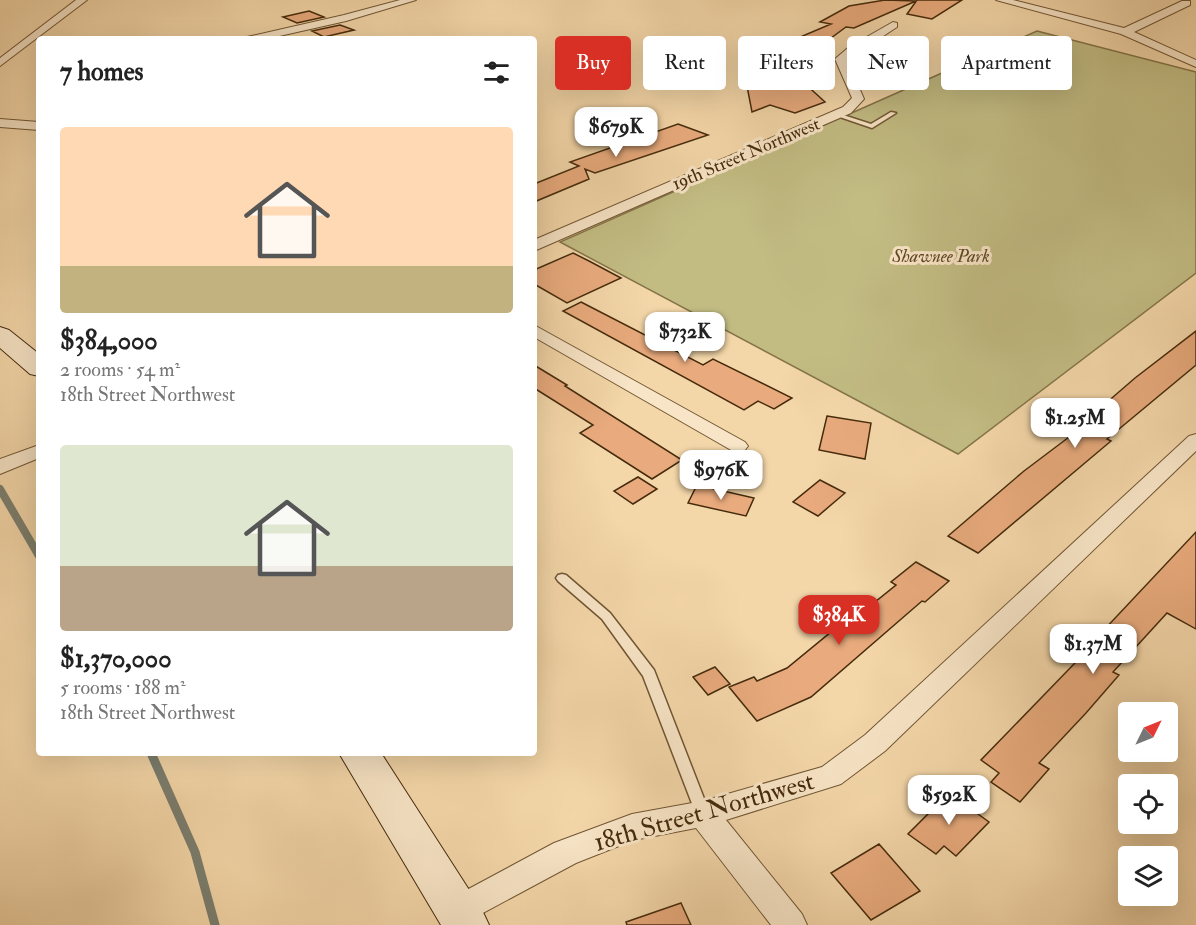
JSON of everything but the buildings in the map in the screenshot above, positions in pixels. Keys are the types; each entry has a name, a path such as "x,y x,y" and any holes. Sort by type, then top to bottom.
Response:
{"main road":[{"path":"0,335 36,365"},
{"path":"361,756 462,918"}],"street":[{"path":"0,63 82,0"},
{"path":"265,36 346,18 411,0"},
{"path":"1001,0 1125,32 1196,64"},
{"path":"1125,32 1186,3"},
{"name":"19th Street Northwest","path":"537,245 847,110 858,99 841,59 857,45 883,33 893,25"},
{"path":"0,123 36,126"},
{"path":"537,332 738,446"},
{"name":"18th Street Northwest","path":"462,918 565,853 632,827 703,814 770,796 831,776 875,743 1196,440"},
{"path":"0,467 36,452"},
{"path":"703,814 791,925"}],"lane":[{"path":"837,114 872,126 893,113"},
{"path":"562,578 606,616 649,674 703,814"}],"green space":[{"name":"Shawnee Park","path":"1037,31 1056,36 1026,36"},
{"name":"Shawnee Park","path":"1072,40 1196,72 1196,273 958,454 560,242 904,90 929,90 929,79 941,73 941,90 1072,90"}],"waterway":[{"path":"0,489 36,551"},
{"path":"152,756 195,852 215,925"}]}
